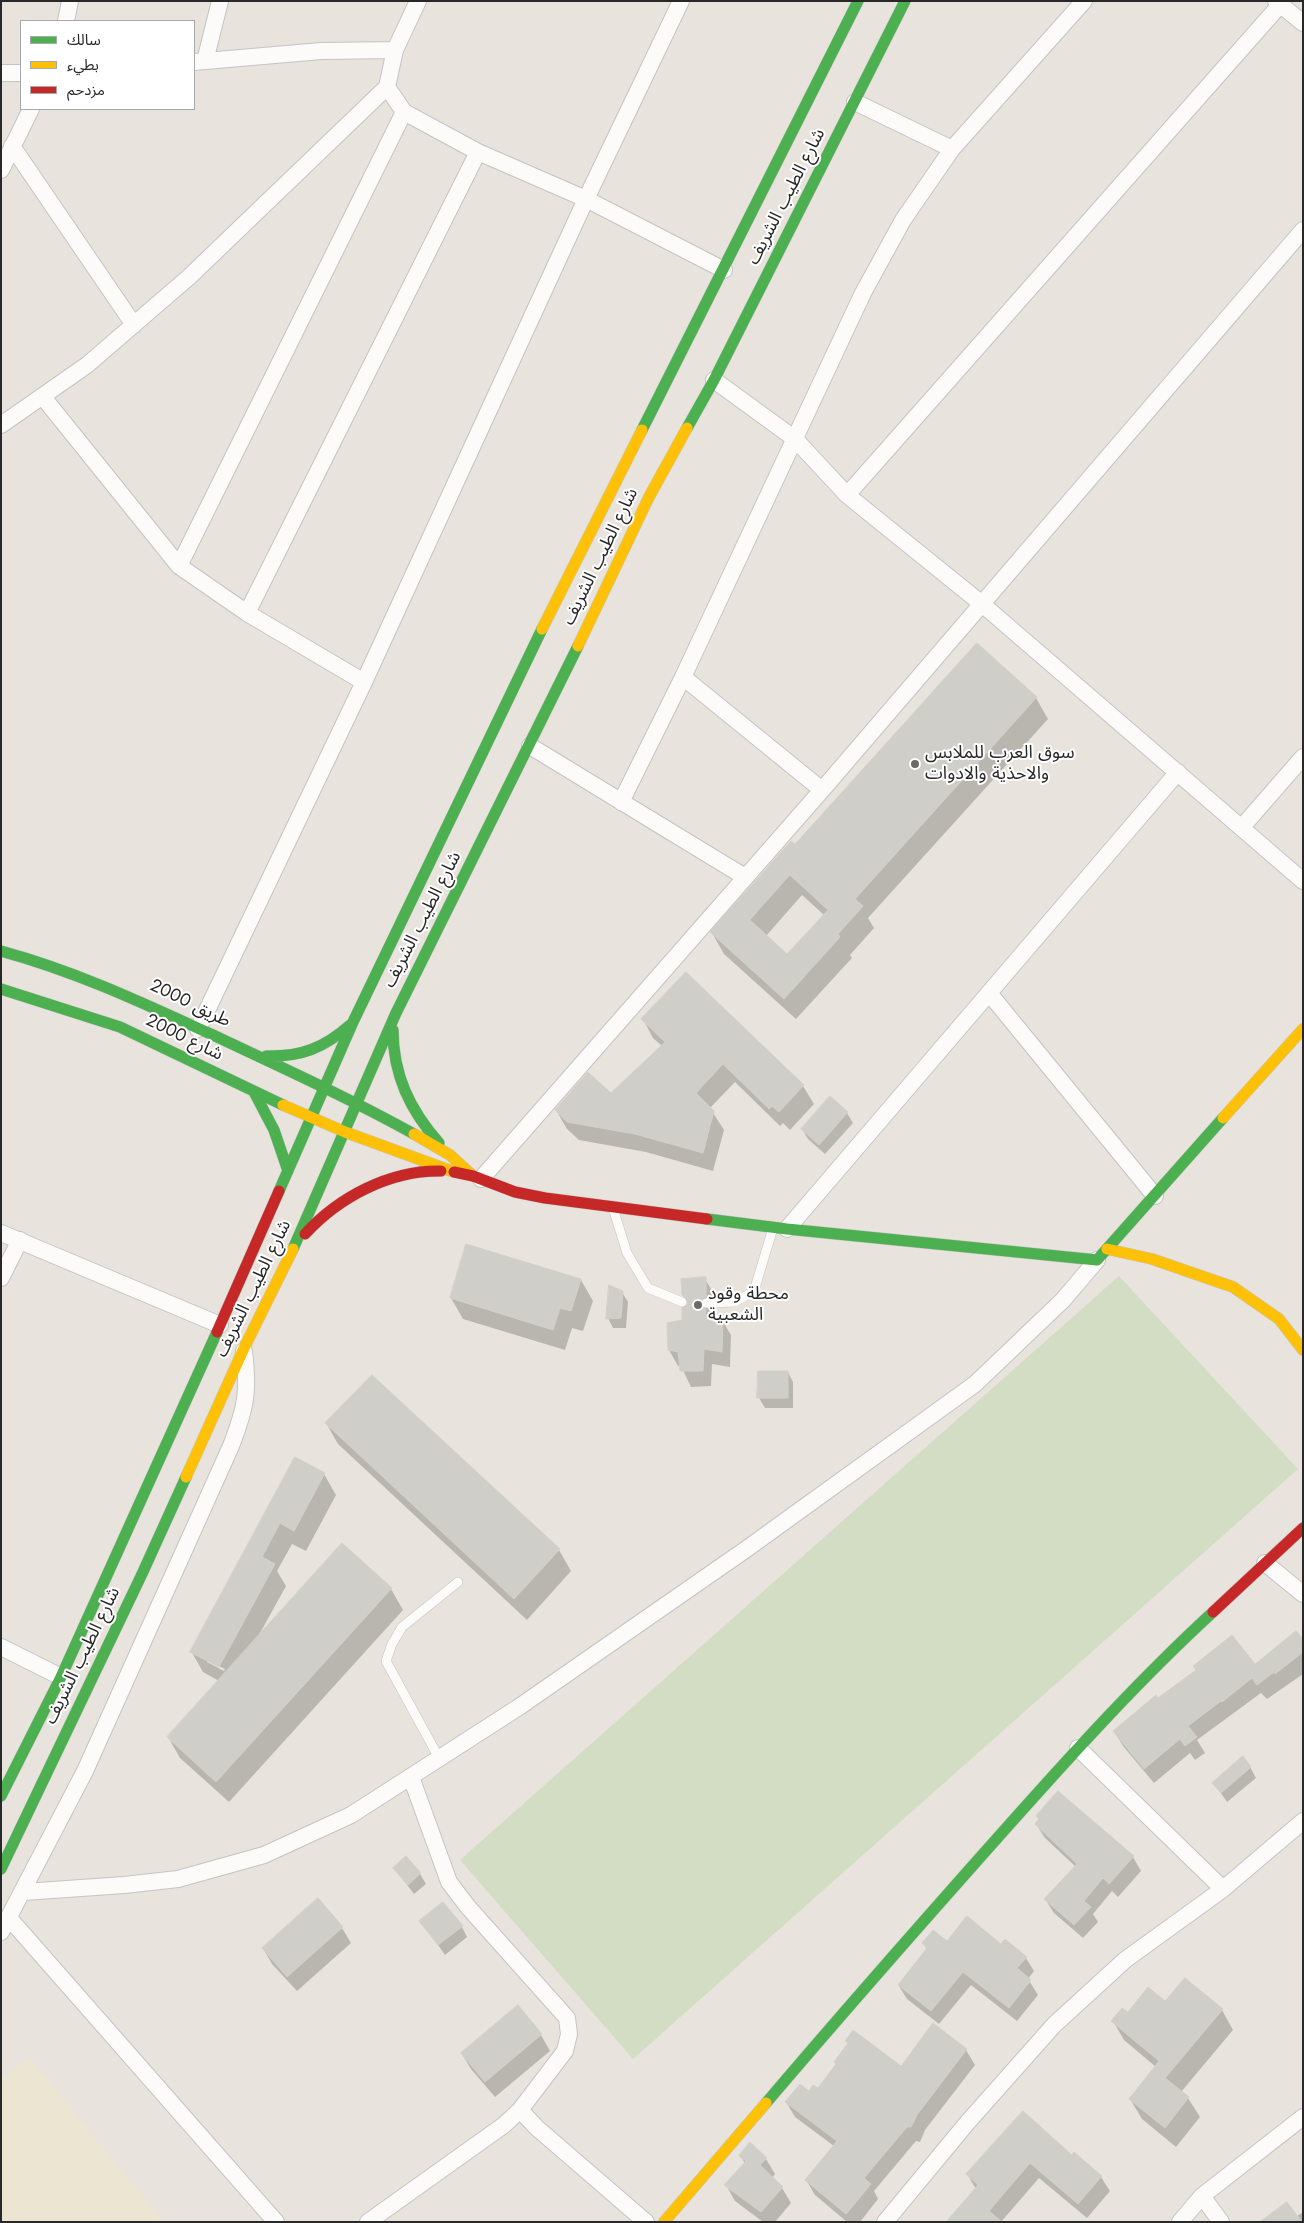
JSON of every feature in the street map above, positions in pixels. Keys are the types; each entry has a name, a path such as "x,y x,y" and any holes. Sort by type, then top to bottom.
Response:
{"main road":[{"name":"شارع الطيب الشريف","path":"1,1796 61,1677 220,1325 353,1022 541,631 858,1"},
{"name":"شارع الطيب الشريف","path":"1,1870 142,1574 244,1348 293,1249 396,1013 530,746 649,497 714,380 905,1"},
{"name":"طريق 2000","path":"1,951 44,961 134,997 198,1029 325,1086 449,1153"},
{"name":"شارع 2000","path":"1,989 120,1027 174,1051 254,1092 345,1132 444,1170"},
{"path":"396,1013 392,1047 401,1089 416,1113 449,1153 477,1178"},
{"path":"240,1048 263,1056 288,1058 312,1052 334,1040 353,1022"},
{"path":"1102,1254 1303,1029"},
{"path":"254,1092 274,1130 288,1171"},
{"path":"293,1249 323,1216 356,1196 386,1182 415,1172 444,1170 477,1178 515,1192 546,1198 780,1228 1152,1259 1233,1287 1279,1319 1303,1350"},
{"path":"664,2222 892,1956 1078,1748 1163,1658 1303,1528"}],"street":[{"path":"66,20 70,1"},
{"path":"220,1 200,61 312,52 395,50"},
{"path":"1,425 88,365 134,325 242,229 300,169 387,87 395,50 418,1"},
{"path":"198,1029 364,682 586,199 681,1"},
{"path":"620,802 684,676 863,293 903,220 952,149 1084,1"},
{"path":"847,496 1278,3 1303,24"},
{"path":"1,73 20,73"},
{"path":"387,87 404,112 478,152 586,199 724,270"},
{"path":"855,102 952,149"},
{"path":"1,170 30,110"},
{"path":"179,566 404,112"},
{"path":"12,146 134,325"},
{"path":"247,613 478,152"},
{"path":"477,1178 822,790 1303,230"},
{"path":"714,380 795,439 847,496 982,604 1303,881"},
{"path":"43,397 179,566 247,613 364,682"},
{"path":"684,676 822,790"},
{"path":"530,746 745,877"},
{"path":"1242,828 1303,757"},
{"path":"780,1228 989,993 1178,772"},
{"path":"989,993 1155,1196"},
{"path":"1,1233 220,1325"},
{"path":"1,1278 20,1240"},
{"path":"24,1892 178,1879 264,1855 351,1815 519,1707 737,1556 975,1384 1063,1300 1102,1254"},
{"path":"244,1348 248,1385 243,1415 231,1446 85,1771 24,1892 5,1925 276,2222"},
{"path":"1265,1562 1303,1594"},
{"path":"1,1647 61,1677"},
{"path":"1078,1748 1223,1889"},
{"path":"368,2222 504,2125 520,2110 565,2051 569,2034 567,2018 468,1907 449,1882 410,1777"},
{"path":"885,2222 1054,2025 1125,1960 1223,1889 1303,1821"},
{"path":"520,2110 537,2128 646,2222"},
{"path":"1180,2222 1202,2196 1303,2117"},
{"path":"1202,2196 1222,2222"}],"lane":[{"path":"612,1206 628,1253 648,1288 682,1302"},
{"path":"706,1303 736,1302 754,1291 780,1228"},
{"path":"439,1758 386,1661 392,1644 402,1627 458,1582"}],"shaded area":[{"path":"29,2057 163,2222 1,2222 1,2080"}],"green space":[{"path":"1119,1276 1298,1469 633,2059 460,1860"}],"building":[{"path":"977,643 1037,697 855,899 863,906 838,934 840,937 784,999 710,932 791,841 795,844","holes":["790,875 828,910 787,954 750,920"]},
{"path":"686,972 804,1085 779,1112 772,1106 769,1109 723,1064 696,1093 714,1111 703,1153 635,1134 567,1122 555,1110 588,1072 611,1093 665,1042 641,1019"},
{"path":"830,1096 848,1112 819,1145 801,1129"},
{"path":"466,1244 581,1279 571,1311 560,1308 553,1330 450,1298"},
{"path":"706,1277 706,1297 701,1300 700,1304 706,1309 705,1318 723,1318 722,1352 704,1349 703,1371 680,1371 678,1352 668,1350 667,1323 682,1320 682,1308 688,1304 687,1299 682,1295 681,1279"},
{"path":"609,1285 623,1291 621,1318 606,1319"},
{"path":"758,1371 788,1371 788,1398 757,1398"},
{"path":"372,1375 560,1549 514,1599 325,1423"},
{"path":"295,1457 325,1473 294,1531 280,1523 262,1557 275,1564 219,1667 190,1652"},
{"path":"342,1543 392,1588 216,1782 167,1737"},
{"path":"1296,1631 1303,1639 1303,1652 1275,1674 1274,1672 1257,1685 1252,1678 1188,1726 1197,1737 1185,1746 1180,1739 1144,1769 1113,1731 1156,1695 1158,1698 1196,1670 1193,1666 1232,1635 1255,1664"},
{"path":"1243,1756 1251,1767 1221,1793 1212,1783"},
{"path":"1058,1791 1134,1856 1109,1884 1103,1878 1084,1901 1091,1907 1074,1925 1044,1899 1077,1864 1035,1824 1039,1819 1036,1816"},
{"path":"406,1856 421,1873 408,1885 393,1868"},
{"path":"318,1898 343,1927 287,1977 262,1948"},
{"path":"443,1902 463,1926 438,1945 419,1921"},
{"path":"967,1916 1001,1944 1005,1939 1027,1957 1017,1968 1031,1980 1009,2008 963,1972 931,2011 898,1985 927,1948 922,1943 933,1930 947,1941"},
{"path":"1185,1978 1223,2009 1165,2078 1189,2097 1165,2128 1129,2099 1159,2061 1111,2021 1122,2008 1128,2012 1148,1987 1165,2001"},
{"path":"518,2005 542,2034 485,2082 461,2053"},
{"path":"933,2023 967,2049 917,2115 911,2127 907,2127 864,2178 871,2184 846,2214 805,2180 837,2141 785,2102 800,2084 809,2091 813,2085 818,2088 836,2064 834,2062 848,2043 845,2041 853,2030 901,2066"},
{"path":"1023,2111 1072,2155 1074,2152 1102,2176 1078,2204 1030,2163 989,2211 1002,2222 946,2222 978,2185 966,2174"},
{"path":"750,2142 767,2158 760,2165 783,2187 761,2212 724,2185 746,2161 739,2156"},
{"path":"1287,2202 1302,2222 1260,2222"}],"traffic: fast":[{"path":"642,430 858,1"},
{"path":"687,428 714,380 905,1"},
{"path":"279,1191 353,1022 542,629"},
{"path":"293,1249 396,1013 578,646"},
{"path":"1,951 56,968 161,1011 315,1083 414,1134"},
{"path":"1,989 120,1027 283,1105"},
{"path":"266,1056 290,1055 311,1050 331,1040 350,1025"},
{"path":"393,1030 396,1062 405,1091 420,1118 439,1143"},
{"path":"254,1092 274,1130 288,1171"},
{"path":"707,1219 787,1229 1097,1260 1223,1118"},
{"path":"1,1796 61,1677 217,1332"},
{"path":"1,1869 142,1574 186,1477"},
{"path":"766,2103 917,1929 1108,1716 1213,1612"}],"traffic: slow":[{"path":"578,646 649,497 687,428"},
{"path":"542,629 642,430"},
{"path":"1223,1118 1303,1029"},
{"path":"283,1105 345,1132 454,1172"},
{"path":"414,1134 450,1155 473,1176"},
{"path":"186,1477 244,1348 293,1249"},
{"path":"1107,1249 1152,1259 1233,1287 1279,1319 1303,1350"},
{"path":"664,2222 766,2103"}],"traffic: jam":[{"path":"305,1234 333,1208 367,1188 403,1175 441,1171"},
{"path":"454,1172 473,1176 515,1192 545,1198 707,1219"},
{"path":"217,1332 279,1191"},
{"path":"1213,1612 1303,1528"}],"place":[{"name":"سوق العرب للملابس والاحذية والادوات","path":"915,764"},
{"name":"محطة وقود الشعبية","path":"698,1305"}]}
